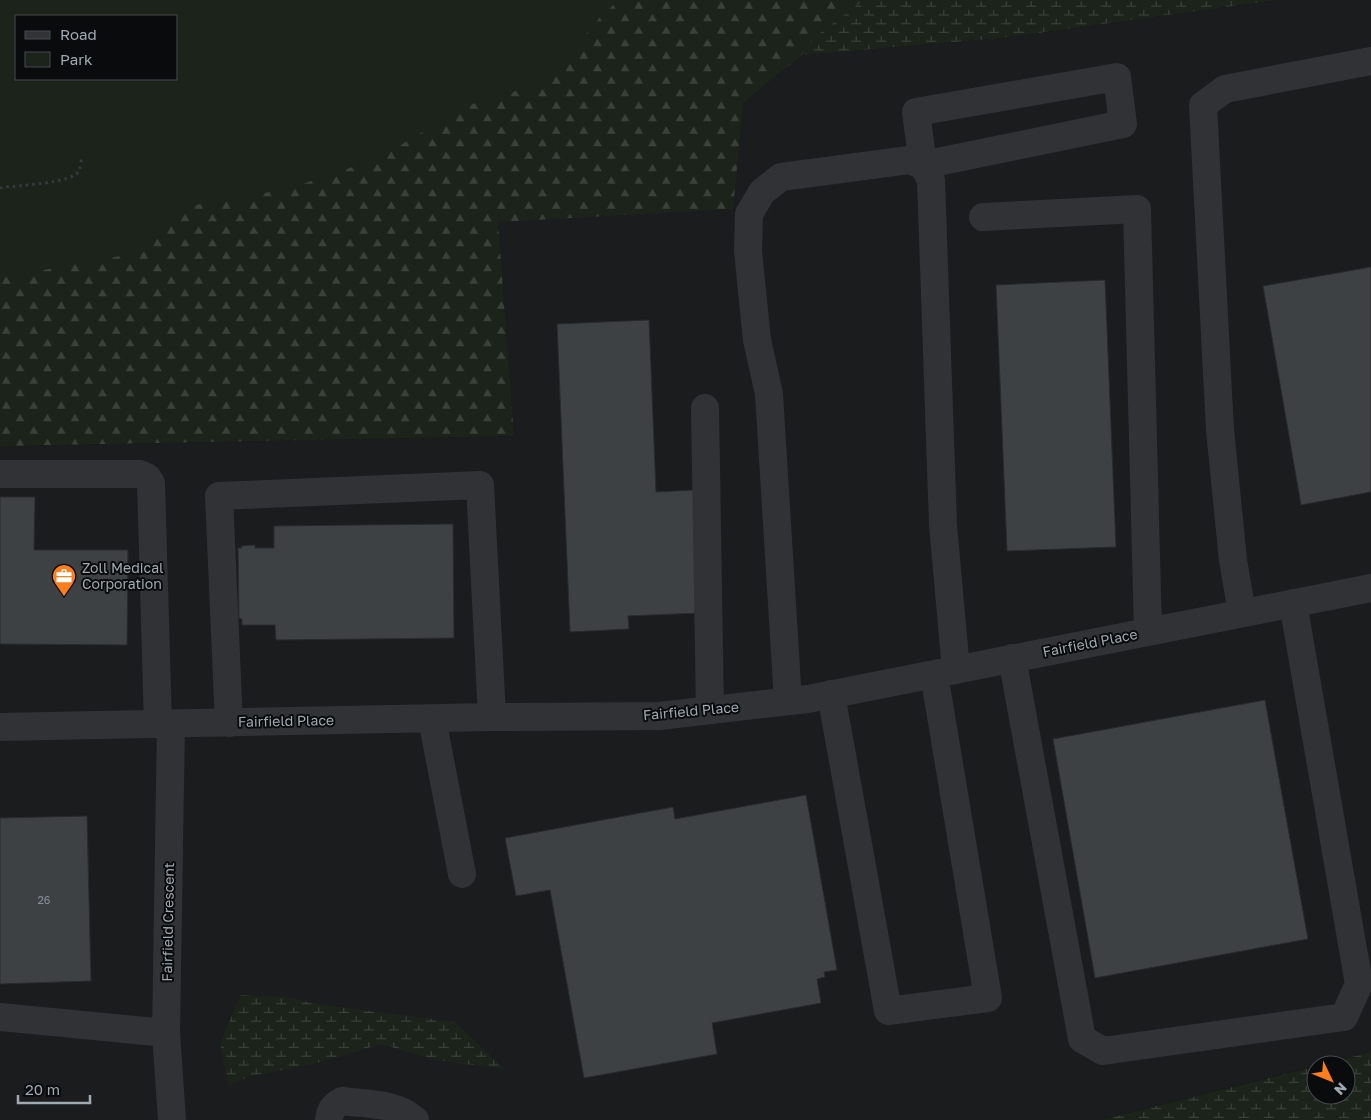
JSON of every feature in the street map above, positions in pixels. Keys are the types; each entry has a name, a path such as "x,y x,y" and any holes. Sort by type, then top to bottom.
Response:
{"street":[{"path":"1242,613 1233,560 1220,430 1203,105 1225,89 1371,61"},
{"path":"788,701 768,394 757,340 748,252 749,214 762,192 780,177 909,160 923,165 1122,124 1117,77 916,112 923,165 931,180 943,525 945,672 988,998 888,1011 832,694"},
{"path":"983,217 1137,209 1148,632"},
{"path":"705,408 710,710"},
{"name":"Fairfield Crescent","path":"0,474 140,474 147,477 151,484 165,724 166,1032 172,1120"},
{"path":"229,723 220,496 480,486 492,717"},
{"name":"Fairfield Place","path":"0,727 492,717 659,716 832,694 1371,588"},
{"path":"1012,658 1082,1039 1103,1051 1344,1017 1359,984 1293,603"},
{"path":"432,719 462,874"},
{"path":"0,1017 166,1032"},
{"path":"329,1120 330,1112 334,1106 342,1101 398,1109 408,1113 415,1120"}],"path":[{"path":"0,188 59,182 70,178 80,170 82,156"}],"shaded area":[{"path":"1276,0 1371,0 1371,1052 1356,1056 1306,1055 1306,1068 1100,1120 0,1120 0,446 514,436 492,147 743,103 802,55 1001,38"}],"green space":[{"path":"0,0 1276,0 1001,38 802,55 743,103 492,147 514,436 0,446"},
{"path":"619,0 864,0 812,39 802,55 743,103 733,209 498,222 514,436 0,446 0,278 142,252 178,208 287,189 379,158 466,106 546,82 601,16"},
{"path":"864,0 1276,0 1001,38 802,55 812,39"},
{"path":"241,995 285,997 324,1005 455,1022 504,1069 436,1060 381,1044 317,1063 248,1077 229,1085 220,1043"},
{"path":"1371,1052 1371,1120 1100,1120 1306,1068 1306,1105 1356,1105 1356,1056"}],"building":[{"path":"1371,267 1371,492 1301,505 1263,286"},
{"path":"1105,280 1116,547 1007,551 996,285"},
{"path":"649,320 656,492 694,490 699,613 628,616 629,629 570,632 557,324"},
{"name":"Zoll Medical Corporation","path":"0,497 35,497 34,550 128,550 127,645 0,644"},
{"path":"453,524 454,638 276,640 275,625 242,625 242,619 239,618 238,548 255,545 255,548 274,548 274,526"},
{"path":"1265,700 1308,939 1095,978 1053,739"},
{"path":"806,795 837,970 824,972 825,977 817,979 821,1003 712,1023 717,1054 584,1078 550,890 516,896 505,838 673,807 675,819"},
{"path":"87,816 91,981 0,984 0,818"}],"place":[{"name":"Zoll Medical Corporation","path":"64,597"}]}
